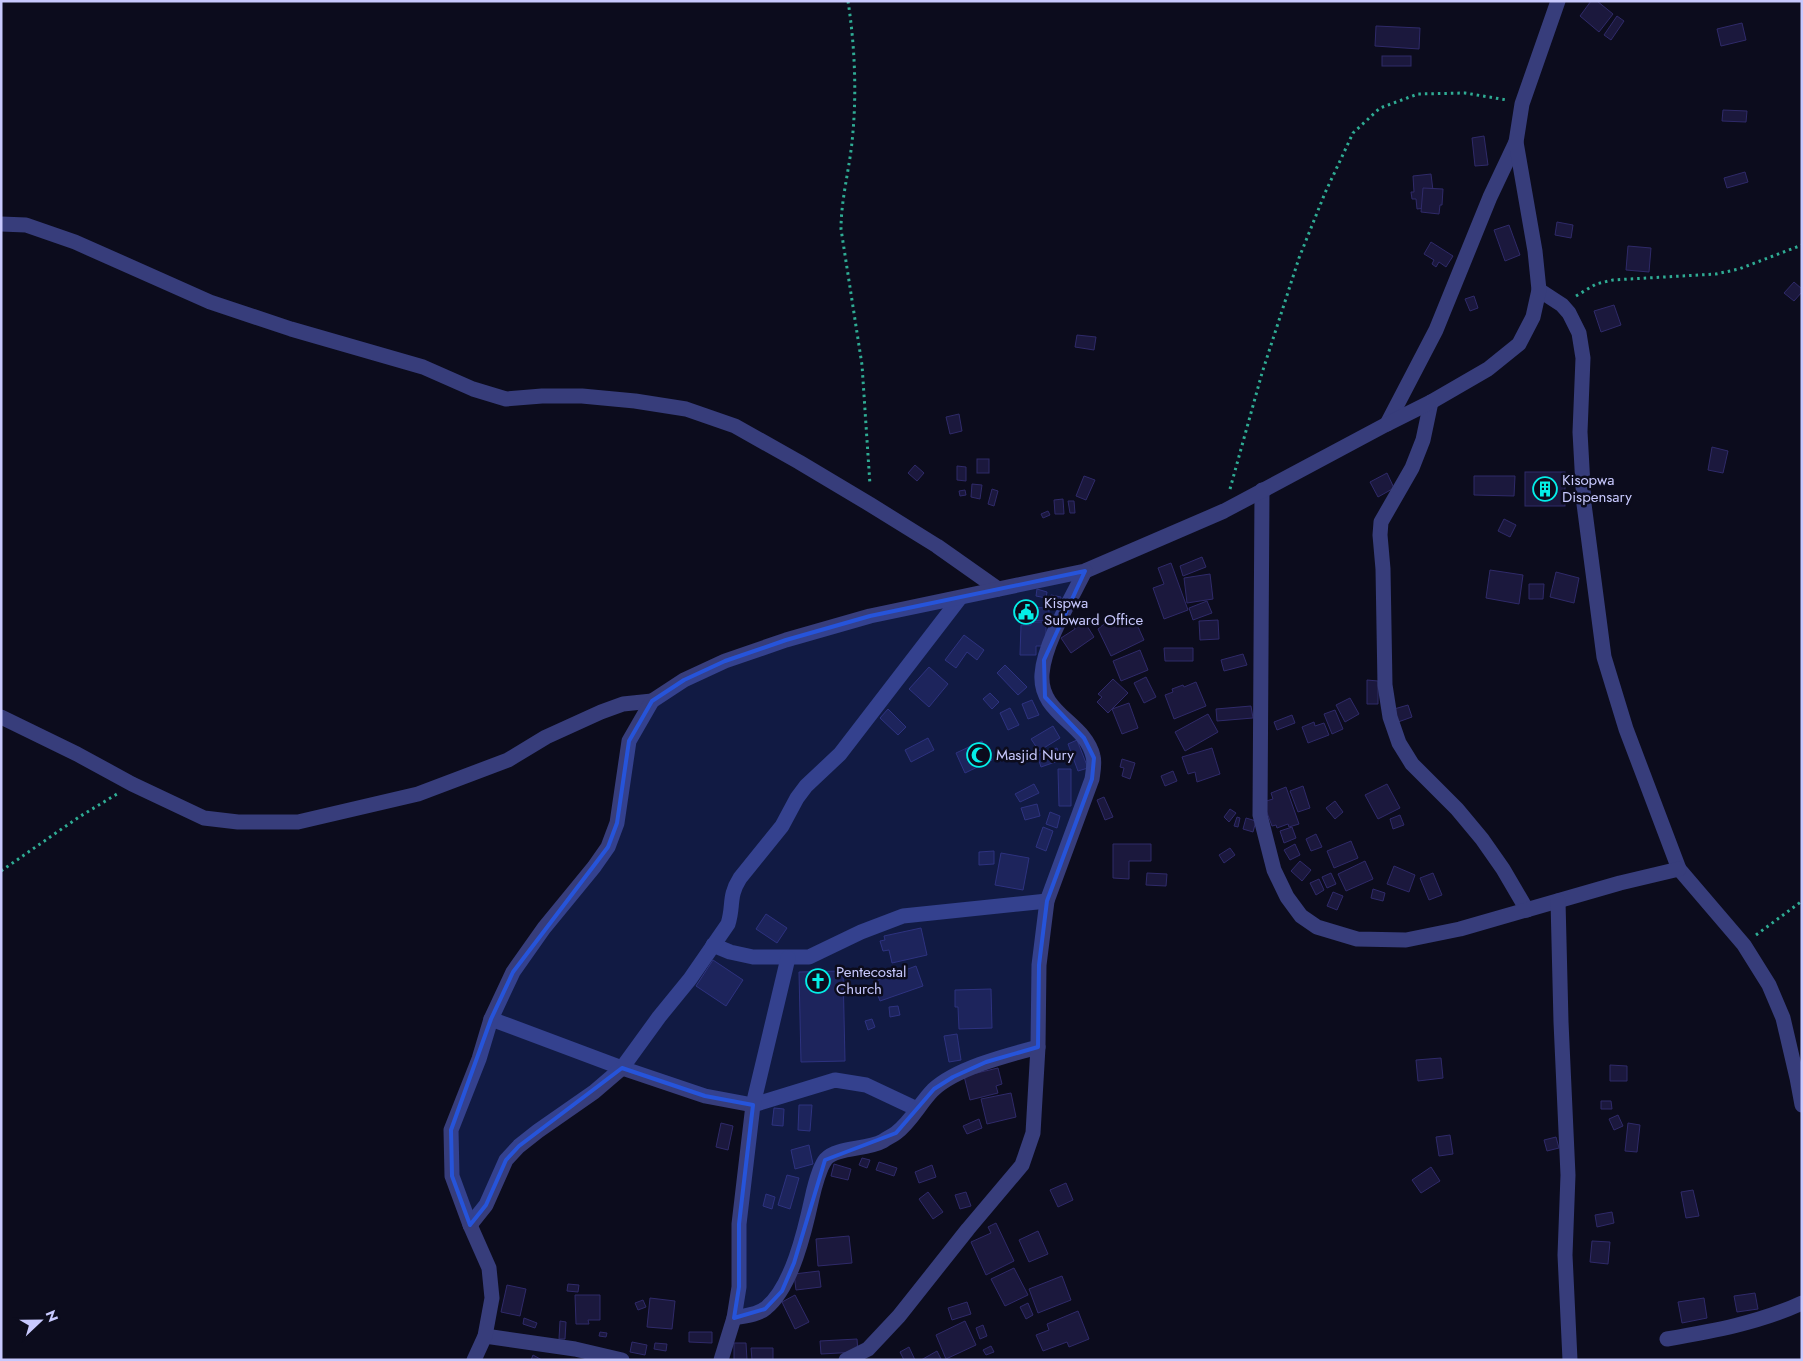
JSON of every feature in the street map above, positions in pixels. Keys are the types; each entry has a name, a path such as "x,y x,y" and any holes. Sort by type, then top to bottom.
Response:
{"street":[{"path":"1387,424 1436,330 1490,197 1516,142 1522,104 1558,1"},
{"path":"474,1360 485,1336 492,1298 489,1268 452,1176 451,1130 479,1059 491,1019 513,972 544,928 608,847 617,823 629,741 652,701 684,680 725,661 786,640 870,616 1085,571 1224,511 1431,402 1488,369 1519,344 1532,316 1539,290 1516,142"},
{"path":"1,224 26,225 75,242 210,302 291,329 423,367 473,389 506,399 542,396 582,396 686,408 734,426 799,462 937,546 998,588"},
{"path":"1539,290 1562,305 1569,313 1579,333 1583,358 1580,432 1584,504 1604,657 1626,729 1678,868 1744,945 1769,985 1783,1018 1802,1105"},
{"path":"1431,402 1423,440 1412,468 1381,522 1385,685 1390,717 1399,743 1412,764 1457,809 1482,839 1503,869 1527,910"},
{"path":"1262,490 1260,815 1274,870 1287,897 1301,916 1317,927 1357,940 1406,940 1460,929 1678,868"},
{"path":"846,1360 868,1349 899,1316 1022,1165 1033,1134 1038,1047 1039,965 1047,901 1092,779 1094,758 1084,738 1059,714 1045,697 1042,676 1044,660 1052,639 1085,571"},
{"path":"470,1224 486,1205 506,1160 519,1146 594,1092 622,1068 690,979 728,924 734,886 782,826 797,798 806,786 840,754 960,598"},
{"path":"1,717 77,754 132,784 204,818 238,822 298,822 418,794 508,760 546,737 601,712 623,704 652,701"},
{"path":"714,945 730,952 753,957 809,957 861,932 903,916 1047,901"},
{"path":"1558,901 1568,1175 1565,1255 1570,1360"},
{"path":"721,1360 734,1318 739,1287 739,1224 754,1105 788,958"},
{"path":"491,1019 622,1068 705,1096 754,1105 835,1080 866,1085 917,1109"},
{"path":"734,1318 750,1315 765,1309 782,1290 794,1263 825,1160 832,1154 864,1148 896,1133 934,1089 953,1077 986,1062 1038,1047"},
{"path":"1667,1339 1733,1326 1775,1314 1802,1303"},
{"path":"485,1336 575,1349 622,1360"}],"path":[{"path":"848,1 854,82 852,141 841,216 841,229 862,365 871,505"},
{"path":"1224,511 1262,373 1299,258 1325,193 1353,133 1380,108 1418,94 1465,93 1492,96 1522,104"},
{"path":"1562,305 1596,284 1613,280 1716,274 1739,269 1802,245"},
{"path":"1,871 79,817 132,784"},
{"path":"1744,945 1802,902"}],"highlighted area":[{"path":"1085,571 1044,660 1045,697 1084,738 1094,758 1092,779 1047,901 1039,965 1038,1047 986,1062 953,1077 934,1089 896,1133 825,1160 794,1263 782,1291 765,1309 734,1318 739,1287 739,1224 753,1105 705,1096 622,1068 519,1146 506,1160 486,1205 470,1225 452,1176 451,1130 491,1019 513,972 608,847 617,823 629,741 652,701 684,680 725,661 786,640 870,616"}],"building":[{"path":"1591,1 1597,1 1613,14 1599,32 1580,16"},
{"path":"1617,16 1624,21 1611,40 1604,35"},
{"path":"1742,23 1746,40 1721,46 1717,29"},
{"path":"1376,26 1420,28 1419,49 1375,46"},
{"path":"1382,56 1411,56 1411,66 1382,66"},
{"path":"1723,110 1747,111 1746,122 1722,121"},
{"path":"1484,136 1488,165 1475,166 1472,138"},
{"path":"1745,172 1748,182 1727,188 1724,178"},
{"path":"1431,174 1435,207 1417,209 1416,199 1412,199 1411,192 1414,192 1413,176"},
{"path":"1423,188 1443,189 1442,205 1440,205 1439,214 1421,212"},
{"path":"1557,222 1573,225 1571,238 1555,235"},
{"path":"1509,225 1520,255 1505,261 1494,230"},
{"path":"1431,242 1453,256 1446,267 1439,262 1436,267 1432,264 1434,260 1424,254"},
{"path":"1628,246 1651,248 1649,272 1626,270"},
{"path":"1794,282 1802,289 1802,292 1794,301 1784,293"},
{"path":"1474,296 1478,308 1470,311 1465,299"},
{"path":"1614,305 1621,325 1601,332 1594,311"},
{"path":"1077,335 1096,337 1094,350 1075,347"},
{"path":"959,414 962,431 950,434 946,417"},
{"path":"1712,447 1728,451 1723,473 1708,470"},
{"path":"977,459 989,459 989,473 977,473"},
{"path":"915,465 924,473 917,481 908,473"},
{"path":"957,466 966,467 966,481 957,480"},
{"name":"Kisopwa Dispensary","path":"1525,472 1565,472 1565,506 1525,506"},
{"path":"1387,473 1394,488 1378,497 1370,482"},
{"path":"1084,476 1095,480 1086,500 1076,496"},
{"path":"1474,476 1515,476 1514,496 1474,495"},
{"path":"972,484 982,485 980,499 971,497"},
{"path":"992,489 998,491 994,506 988,504"},
{"path":"965,490 966,495 960,496 959,491"},
{"path":"1063,499 1064,514 1055,514 1054,500"},
{"path":"1068,501 1074,501 1075,513 1070,513"},
{"path":"1048,511 1050,515 1043,518 1041,514"},
{"path":"1504,519 1516,525 1510,537 1498,531"},
{"path":"1202,557 1206,567 1183,576 1180,566"},
{"path":"1171,563 1188,610 1164,619 1153,588 1164,584 1158,568"},
{"path":"1490,570 1523,575 1519,604 1486,598"},
{"path":"1556,572 1579,578 1574,603 1550,597"},
{"path":"1210,574 1213,599 1187,603 1184,578"},
{"path":"1529,584 1544,584 1543,599 1529,599"},
{"path":"1037,589 1047,592 1046,598 1036,596"},
{"path":"1051,595 1061,597 1059,605 1049,603"},
{"path":"1207,601 1212,613 1193,620 1189,608"},
{"path":"1021,607 1049,608 1049,621 1021,620"},
{"path":"1082,618 1094,637 1071,653 1061,638 1075,629 1073,625"},
{"path":"1134,618 1144,640 1111,656 1098,629 1110,619 1116,626"},
{"path":"1218,620 1219,639 1200,640 1199,621"},
{"path":"1031,622 1046,622 1046,646 1036,646 1036,655 1020,655 1021,625 1031,625"},
{"path":"964,635 984,650 977,660 967,652 956,668 945,660"},
{"path":"1164,648 1193,648 1193,661 1165,661"},
{"path":"1140,650 1148,670 1121,681 1113,661"},
{"path":"1243,654 1247,665 1224,671 1221,660"},
{"path":"1005,665 1027,687 1018,695 997,673"},
{"path":"929,667 948,684 929,707 909,689"},
{"path":"1146,677 1156,697 1144,703 1134,683"},
{"path":"1113,679 1128,693 1108,713 1097,702 1102,697 1098,694"},
{"path":"1367,680 1378,681 1378,704 1367,704"},
{"path":"1196,682 1206,706 1174,719 1165,695 1173,692 1172,689"},
{"path":"990,693 999,702 992,709 983,699"},
{"path":"1350,698 1359,714 1345,722 1336,705"},
{"path":"1032,700 1039,715 1028,719 1022,704"},
{"path":"1129,703 1138,728 1122,734 1112,709"},
{"path":"1408,705 1412,717 1398,722 1394,709"},
{"path":"1251,706 1253,718 1217,721 1216,709"},
{"path":"1010,708 1019,725 1008,730 1000,713"},
{"path":"888,709 906,727 898,735 880,718"},
{"path":"1335,710 1343,729 1332,734 1324,714"},
{"path":"1208,714 1218,732 1185,751 1175,732"},
{"path":"1292,715 1295,723 1277,730 1274,722"},
{"path":"1314,722 1315,726 1324,723 1329,735 1308,743 1302,727"},
{"path":"1053,726 1060,738 1039,751 1031,739"},
{"path":"928,738 934,750 911,762 905,750"},
{"path":"1077,740 1088,768 1078,771 1068,744"},
{"path":"982,741 992,760 965,773 956,753"},
{"path":"1057,748 1061,760 1041,767 1037,755"},
{"path":"1212,748 1220,774 1197,782 1195,772 1188,774 1182,757"},
{"path":"1122,759 1135,763 1130,779 1122,776 1124,768 1120,767"},
{"path":"1058,769 1071,769 1071,806 1059,806"},
{"path":"1173,771 1177,781 1165,786 1161,776"},
{"path":"1034,784 1039,793 1020,802 1015,794"},
{"path":"1387,784 1400,808 1378,819 1365,795"},
{"path":"1303,786 1310,808 1298,812 1290,791"},
{"path":"1286,787 1299,824 1289,827 1288,824 1277,828 1276,825 1272,826 1263,802 1273,799 1271,793"},
{"path":"1104,797 1113,817 1105,820 1097,800"},
{"path":"1335,801 1343,812 1335,819 1326,808"},
{"path":"1037,804 1040,816 1025,820 1021,808"},
{"path":"1230,809 1236,813 1229,822 1224,817"},
{"path":"1050,812 1060,816 1057,828 1046,824"},
{"path":"1400,815 1404,825 1393,829 1390,819"},
{"path":"1237,817 1240,818 1238,827 1234,826"},
{"path":"1246,818 1256,821 1253,832 1243,829"},
{"path":"1043,827 1053,831 1046,851 1036,847"},
{"path":"1292,827 1296,838 1284,843 1280,831"},
{"path":"1316,834 1322,847 1311,851 1306,839"},
{"path":"1351,841 1358,858 1334,868 1327,851"},
{"path":"1113,844 1151,844 1151,861 1129,861 1129,879 1113,878"},
{"path":"1295,844 1300,855 1290,860 1284,850"},
{"path":"1230,848 1235,855 1224,863 1219,855"},
{"path":"994,851 994,864 979,865 979,852"},
{"path":"1001,853 1029,858 1023,890 995,885"},
{"path":"1300,861 1311,870 1302,881 1291,871"},
{"path":"1365,861 1373,879 1346,891 1338,874"},
{"path":"1394,866 1415,875 1409,892 1387,884"},
{"path":"1147,873 1167,874 1166,886 1146,885"},
{"path":"1331,873 1336,884 1327,888 1322,877"},
{"path":"1433,873 1442,895 1429,900 1420,878"},
{"path":"1319,879 1324,890 1316,895 1310,883"},
{"path":"1373,889 1385,893 1383,901 1371,898"},
{"path":"1333,892 1343,896 1337,910 1327,906"},
{"path":"766,914 787,928 777,943 756,929"},
{"path":"921,928 927,955 892,963 889,950 883,951 880,941 885,940 884,936"},
{"path":"713,960 743,980 726,1006 696,986"},
{"path":"916,966 923,986 880,1001 873,982"},
{"path":"843,971 845,1061 801,1062 799,972"},
{"path":"991,989 992,1028 959,1029 958,1007 955,1007 955,990"},
{"path":"898,1006 900,1015 890,1017 889,1007"},
{"path":"872,1019 875,1027 868,1030 865,1021"},
{"path":"957,1034 961,1060 949,1062 944,1036"},
{"path":"1441,1058 1443,1078 1418,1081 1416,1060"},
{"path":"1610,1065 1627,1066 1627,1081 1610,1081"},
{"path":"998,1068 1002,1084 996,1086 998,1093 970,1100 964,1076"},
{"path":"1011,1093 1016,1117 987,1124 981,1099"},
{"path":"1601,1101 1611,1101 1612,1109 1601,1109"},
{"path":"799,1105 812,1105 810,1131 798,1130"},
{"path":"774,1108 784,1109 783,1126 772,1125"},
{"path":"1618,1115 1623,1126 1614,1130 1609,1119"},
{"path":"979,1119 982,1128 967,1134 963,1126"},
{"path":"721,1123 733,1126 728,1150 716,1147"},
{"path":"1628,1123 1640,1125 1637,1152 1625,1151"},
{"path":"1450,1135 1453,1154 1439,1156 1436,1137"},
{"path":"1556,1137 1559,1148 1547,1151 1544,1140"},
{"path":"809,1145 813,1164 795,1169 791,1150"},
{"path":"862,1158 870,1160 867,1168 859,1165"},
{"path":"879,1162 897,1168 894,1176 876,1170"},
{"path":"834,1164 851,1169 848,1180 831,1176"},
{"path":"932,1165 936,1177 919,1183 915,1172"},
{"path":"1431,1167 1440,1181 1421,1193 1412,1180"},
{"path":"787,1175 799,1178 790,1209 778,1205"},
{"path":"1066,1183 1073,1200 1058,1207 1050,1190"},
{"path":"1693,1190 1699,1216 1686,1218 1681,1192"},
{"path":"928,1192 943,1212 933,1219 919,1199"},
{"path":"966,1192 971,1206 960,1209 955,1195"},
{"path":"766,1194 775,1197 772,1209 763,1206"},
{"path":"1612,1212 1614,1223 1597,1227 1595,1215"},
{"path":"996,1223 1014,1261 986,1275 971,1242 991,1233 988,1227"},
{"path":"1038,1231 1048,1254 1029,1262 1019,1240"},
{"path":"849,1236 852,1263 818,1266 816,1239"},
{"path":"1592,1241 1610,1242 1608,1264 1590,1262"},
{"path":"1014,1268 1028,1295 1005,1306 991,1279"},
{"path":"819,1271 821,1287 796,1290 794,1274"},
{"path":"1062,1276 1071,1300 1038,1313 1029,1289"},
{"path":"568,1284 579,1285 578,1292 567,1291"},
{"path":"507,1285 526,1289 520,1316 501,1312"},
{"path":"1755,1293 1758,1309 1737,1312 1734,1296"},
{"path":"575,1295 600,1295 600,1320 588,1320 589,1324 576,1324"},
{"path":"795,1295 809,1322 795,1329 782,1302"},
{"path":"650,1298 675,1301 672,1329 647,1327"},
{"path":"1704,1298 1707,1318 1682,1323 1678,1302"},
{"path":"643,1300 646,1307 638,1310 635,1303"},
{"path":"967,1302 971,1314 952,1320 948,1308"},
{"path":"1028,1303 1033,1315 1026,1319 1020,1307"},
{"path":"1078,1311 1089,1339 1069,1347 1067,1342 1043,1351 1036,1335 1049,1330 1047,1324"},
{"path":"524,1318 537,1323 535,1328 523,1324"},
{"path":"560,1321 566,1322 565,1339 559,1339"},
{"path":"965,1321 976,1345 946,1359 936,1335"},
{"path":"983,1325 987,1336 980,1339 976,1328"},
{"path":"600,1332 607,1333 606,1337 599,1336"},
{"path":"689,1332 712,1332 712,1343 689,1342"},
{"path":"857,1339 858,1352 821,1354 820,1341"},
{"path":"632,1342 647,1345 645,1355 630,1352"},
{"path":"655,1343 667,1344 666,1351 654,1349"},
{"path":"734,1343 746,1343 747,1360 734,1360"},
{"path":"991,1346 994,1352 986,1355 983,1350"},
{"path":"909,1347 915,1360 904,1360 900,1352"},
{"path":"751,1348 773,1348 773,1360 752,1360"},
{"path":"937,1351 941,1359 921,1360"},
{"path":"533,1355 542,1360 531,1360"}],"place":[{"name":"Kisopwa Dispensary","path":"1545,489"},
{"name":"Kispwa Subward Office","path":"1026,612"},
{"name":"Masjid Nury","path":"979,755"},
{"name":"Pentecostal Church","path":"818,981"}]}
